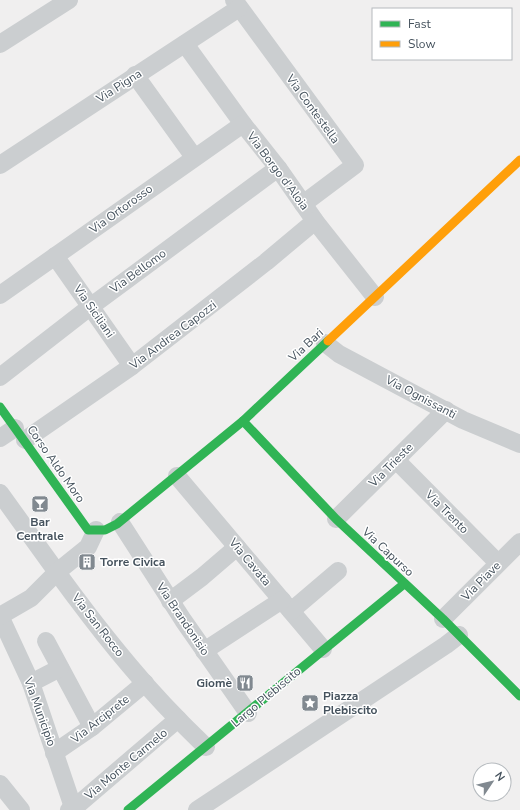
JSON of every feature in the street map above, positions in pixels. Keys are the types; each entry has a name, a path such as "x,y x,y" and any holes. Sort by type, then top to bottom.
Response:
{"street":[{"path":"0,44 69,0"},
{"name":"Via Pigna","path":"0,165 135,75 185,44 236,4"},
{"name":"Via Contestella","path":"236,4 355,165 303,204"},
{"name":"Via Borgo d'Aloia","path":"185,44 243,124 278,168 315,221 375,297"},
{"path":"135,75 194,157"},
{"name":"Via Ortorosso","path":"0,295 194,157 243,124"},
{"name":"Via Bari","path":"96,530 104,530 120,522 244,421 520,160"},
{"name":"Via Bellomo","path":"0,377 90,307 278,168"},
{"name":"Via Andrea Capozzi","path":"0,438 20,434 132,366 254,272 315,221"},
{"name":"Via Siciliani","path":"55,256 132,366"},
{"name":"Via Ognissanti","path":"325,343 339,354 463,420 520,444"},
{"name":"Corso Aldo Moro","path":"0,407 88,530 96,530"},
{"name":"Via Trieste","path":"336,520 446,410"},
{"name":"Via Capurso","path":"244,421 336,520 443,619 520,696"},
{"name":"Via Trento","path":"396,460 498,564"},
{"name":"Via Cavata","path":"177,476 323,649"},
{"name":"Via San Rocco","path":"0,493 5,512 57,572 145,683 206,747"},
{"name":"Via Brandonisio","path":"120,522 170,601 248,713"},
{"path":"0,616 30,598 57,572 88,547 96,530"},
{"name":"Via Piave","path":"443,619 520,542"},
{"path":"170,601 237,547"},
{"path":"204,651 287,605 338,571"},
{"name":"Largo Plebiscito","path":"128,810 404,584"},
{"name":"Via Municipio","path":"0,616 31,683 72,809"},
{"path":"198,810 459,635"},
{"path":"46,641 92,727"},
{"path":"31,683 60,668"},
{"name":"Via Arciprete","path":"54,752 92,727 145,683"},
{"name":"Via Monte Carmelo","path":"72,809 178,719"},
{"path":"0,784 21,810"}],"traffic: fast":[{"path":"0,407 88,530 105,530 117,524 243,421 328,341"},
{"path":"243,421 336,519 443,619 520,696"},
{"path":"128,810 404,584"}],"traffic: slow":[{"path":"328,341 520,160"}],"place":[{"name":"Bar Centrale","path":"40,504"},
{"name":"Torre Civica","path":"87,562"},
{"name":"Giomè","path":"245,683"},
{"name":"Piazza Plebiscito","path":"310,703"}]}
